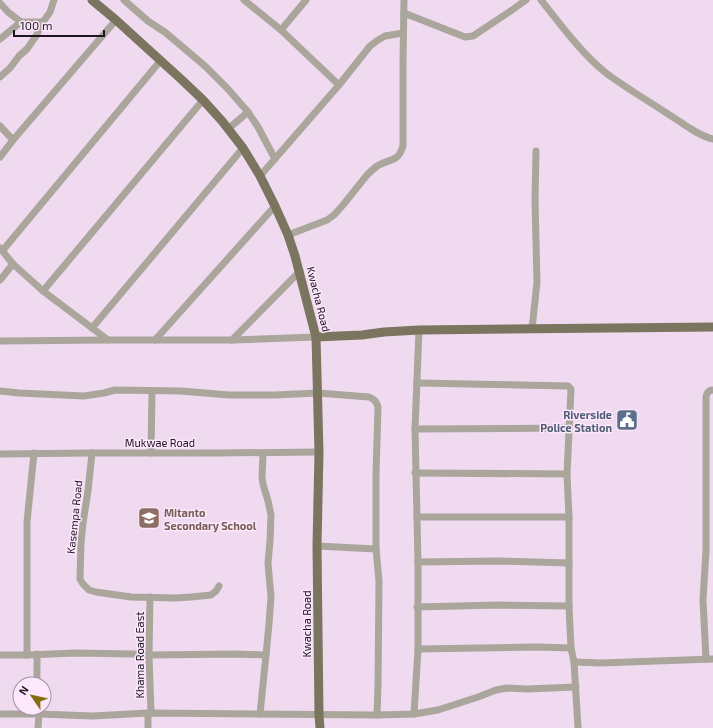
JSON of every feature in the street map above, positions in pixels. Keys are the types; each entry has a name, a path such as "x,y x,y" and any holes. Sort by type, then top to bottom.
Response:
{"main road":[{"name":"Kwacha Road","path":"92,0 161,60 203,100 243,148 260,176 275,206 288,235 300,271 316,337 319,452 317,546 320,728"},
{"path":"316,337 419,330 713,327"}],"street":[{"path":"0,77 27,49 50,12 54,0"},
{"path":"124,0 205,66 227,88 248,112 275,159"},
{"path":"244,0 281,30 339,85"},
{"path":"281,30 306,0"},
{"path":"288,235 327,220 338,210 372,169 396,158 401,153 403,146 404,0"},
{"path":"404,14 466,37 473,36 526,0"},
{"path":"541,0 579,46 605,72 624,86 687,126 713,139"},
{"path":"0,3 8,12 21,22 43,22"},
{"path":"0,157 116,20"},
{"path":"0,39 21,22"},
{"path":"260,176 339,85 370,46 385,36 403,33"},
{"path":"108,340 43,291 13,264 1,249 161,60"},
{"path":"43,291 203,100"},
{"path":"228,129 248,112"},
{"path":"0,126 13,140"},
{"path":"92,328 243,148"},
{"path":"532,329 537,282 534,207 536,151"},
{"path":"155,340 275,206"},
{"path":"0,280 13,264"},
{"path":"232,340 300,271"},
{"path":"414,714 418,649 415,429 419,330"},
{"path":"0,341 232,340 316,337"},
{"path":"417,383 568,386 571,389 568,474 569,606 578,728"},
{"path":"0,390 18,393 84,396 115,390 228,395 318,393 369,397 374,399 378,407 376,475 376,549 379,581 377,716"},
{"path":"574,662 601,663 709,659 703,600 706,551 706,394 708,391 713,390"},
{"path":"151,453 152,391"},
{"path":"415,429 569,428"},
{"name":"Mukwae Road","path":"0,454 319,452"},
{"path":"27,655 27,522 34,453"},
{"name":"Kasempa Road","path":"92,453 81,543 80,579 89,590 96,592 131,597 150,597"},
{"path":"260,714 270,624 271,597 268,562 271,515 262,477 263,453"},
{"path":"415,473 568,474"},
{"path":"417,517 569,517"},
{"path":"317,546 376,549"},
{"path":"418,562 498,561 569,563"},
{"path":"150,597 191,597 211,595 219,586"},
{"name":"Khama Road East","path":"148,728 150,597"},
{"path":"417,607 498,605 569,606"},
{"path":"418,649 537,647 571,648"},
{"path":"0,656 75,653 150,655 266,655"},
{"path":"37,654 37,676"},
{"path":"52,713 93,716 149,713 377,716 414,714 438,710 496,690 507,688 576,688"},
{"path":"0,714 12,713"},
{"path":"37,716 38,728"}],"place":[{"name":"Riverside Police Station","path":"627,420"},
{"name":"Mitanto Secondary School","path":"149,518"}]}
